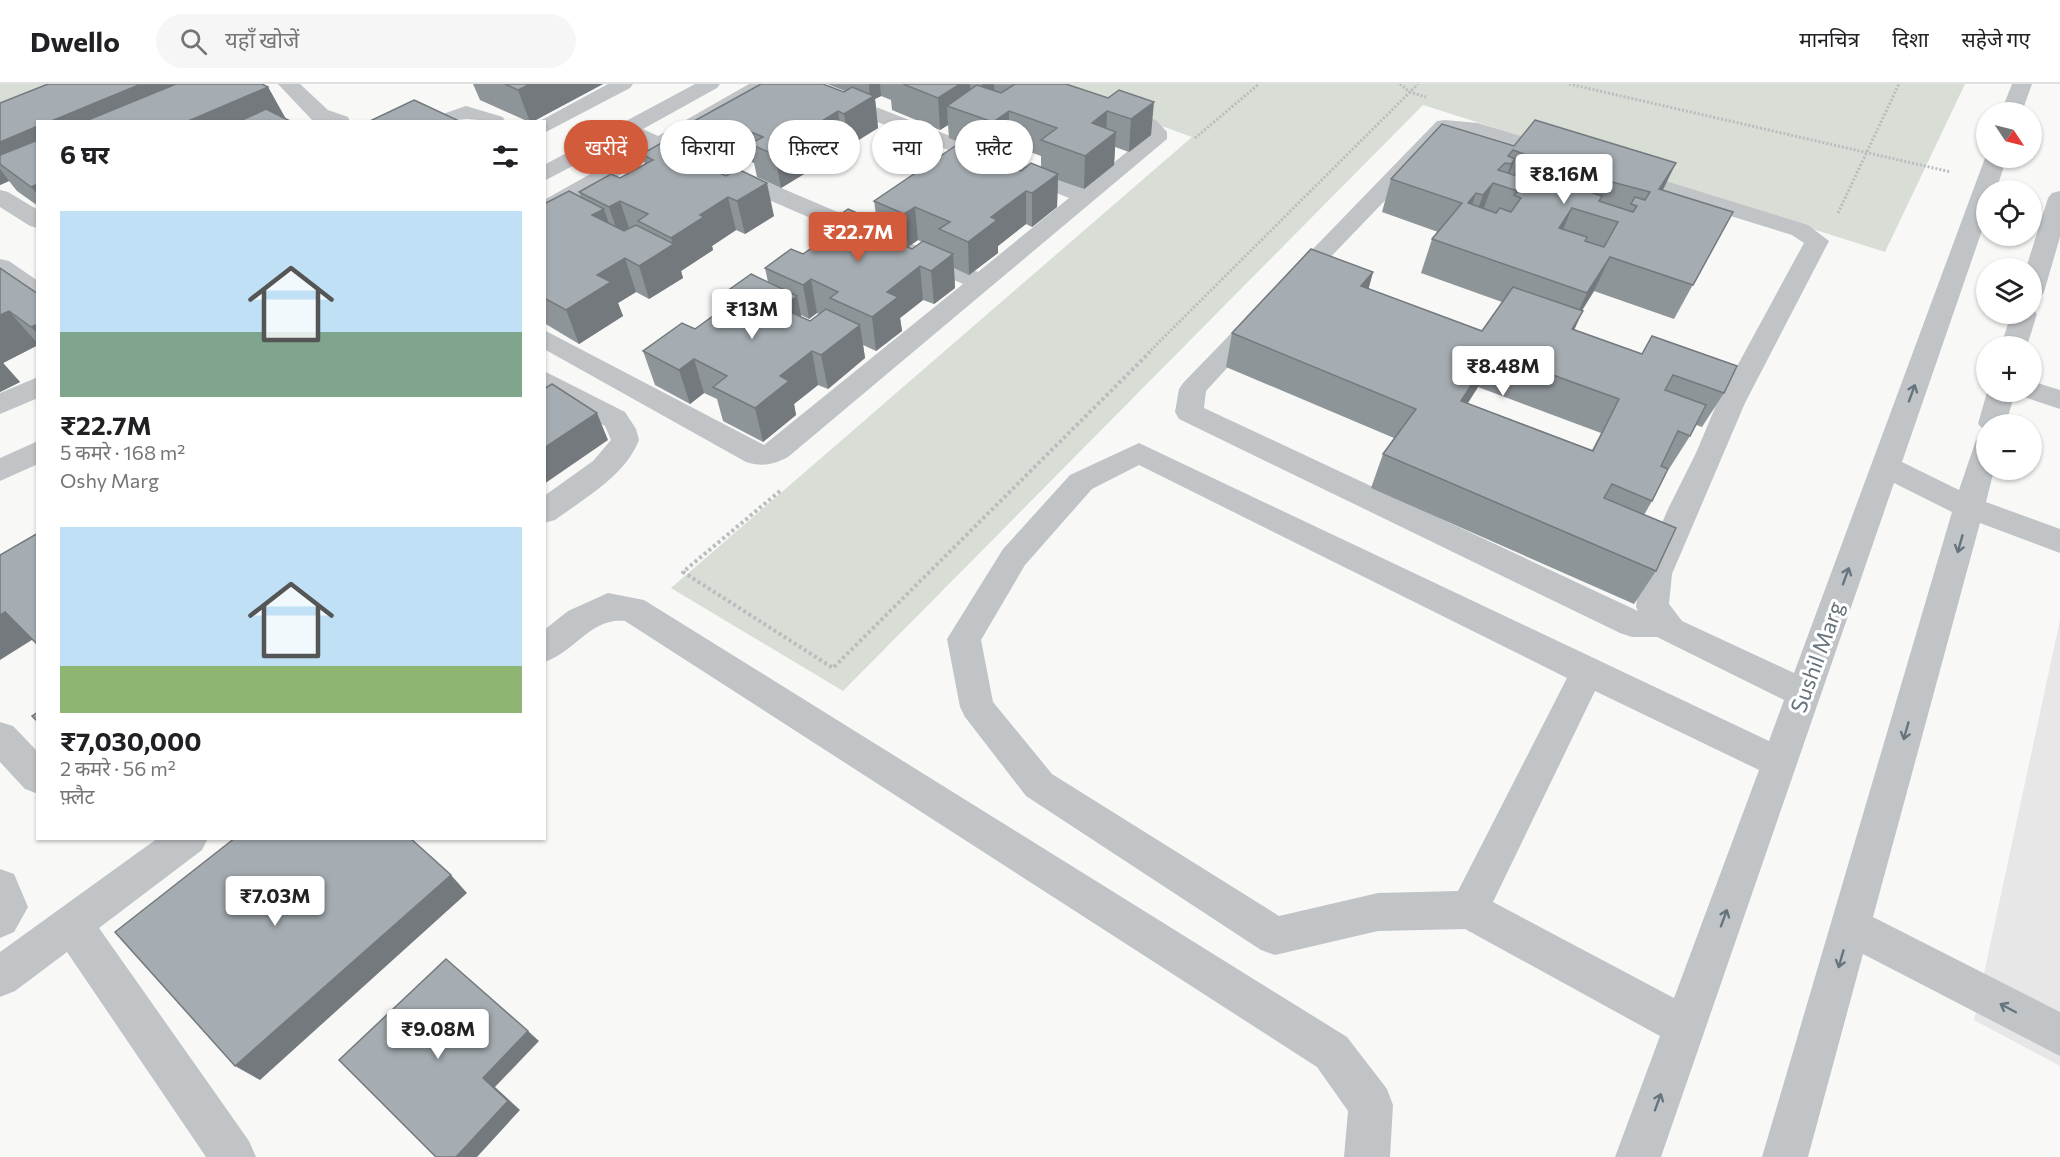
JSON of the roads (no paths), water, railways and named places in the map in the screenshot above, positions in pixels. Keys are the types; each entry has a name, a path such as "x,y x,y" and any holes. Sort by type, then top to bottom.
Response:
{"street":[{"path":"288,84 322,119"},
{"path":"546,126 623,84"},
{"path":"644,120 710,84"},
{"path":"546,209 764,84"},
{"path":"799,84 1086,196"},
{"path":"546,339 756,455 768,455 778,450 1156,139 1156,132 1148,125 1030,84"},
{"path":"2016,102 2022,84"},
{"path":"447,120 466,112 489,120"},
{"path":"1666,624 1632,624 1189,412 1193,389 1285,290 1445,126 1470,128 1590,165 1800,230 1817,241 1720,399 1656,574 1652,607 1666,624 1670,630 1804,693"},
{"path":"648,139 981,283"},
{"path":"546,140 564,147"},
{"path":"546,173 564,163"},
{"name":"Sushil Marg","path":"1638,1157 1991,170"},
{"path":"0,197 36,220"},
{"path":"2041,258 2060,198"},
{"path":"0,266 36,292"},
{"path":"546,381 615,419 623,430 625,441 618,455 546,510"},
{"path":"0,405 36,387"},
{"path":"2042,394 2060,400"},
{"path":"0,471 36,452"},
{"path":"1685,1027 1469,910 1378,912 1275,936 1038,785 977,706 964,639 1014,557 1081,482 1139,453 1587,672 1779,762"},
{"path":"1885,466 1970,508 2060,541"},
{"path":"1785,1157 1977,480"},
{"path":"546,646 580,620 608,606 632,609 1332,1052 1371,1105 1367,1157"},
{"path":"1469,910 1587,672"},
{"path":"0,737 36,776"},
{"path":"0,977 186,840"},
{"path":"0,887 8,907 0,919"},
{"path":"72,924 233,1157"},
{"path":"1850,926 2060,1035"}]}
